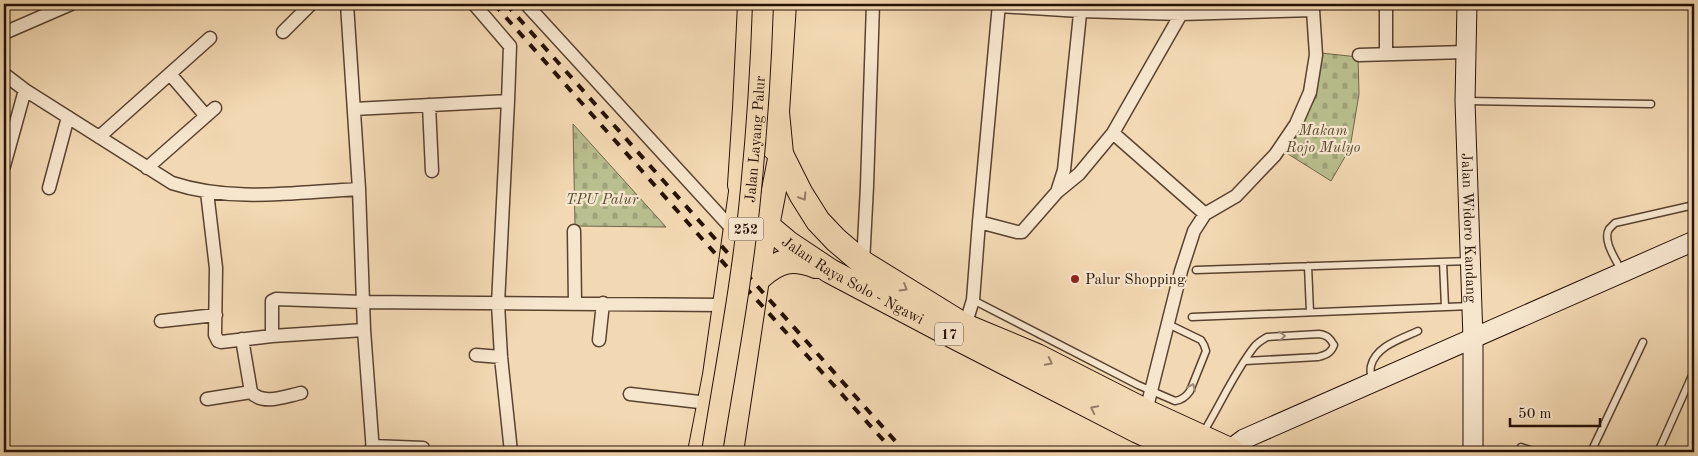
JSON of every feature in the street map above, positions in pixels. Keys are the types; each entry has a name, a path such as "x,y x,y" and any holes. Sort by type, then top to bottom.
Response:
{"highway":[{"name":"Jalan Raya Solo - Ngawi","path":"750,4 746,108 740,185 750,211 788,243 830,271 953,336 1146,412 1234,452"},
{"name":"Jalan Raya Solo - Ngawi","path":"784,4 777,112 781,154 801,194 818,221 863,263 965,326 1037,356 1146,412 1183,452"},
{"path":"746,108 752,116 762,119 772,116 777,112"},
{"path":"742,146 751,142 764,141 781,154 767,226"},
{"path":"760,277 772,266 790,261 809,263 830,271"}],"main road":[{"name":"Jalan Layang Palur","path":"712,452 742,266 751,191 760,87 763,4"},
{"name":"Jalan Layang Palur","path":"724,452 751,267 765,149 773,4"},
{"name":"252","path":"698,452 714,375 740,185"},
{"name":"252","path":"733,452 767,226"},
{"path":"714,375 717,371 724,368 735,371 745,381"}],"street":[{"path":"4,33 71,4"},
{"path":"283,32 311,4"},
{"path":"347,4 372,449 422,448"},
{"path":"474,4 510,46 498,304 501,357 511,452"},
{"path":"863,263 868,186 873,4"},
{"path":"1386,4 1386,54"},
{"name":"Jalan Widoro Kandang","path":"1467,4 1466,101 1473,339 1473,452"},
{"path":"965,326 973,300 999,5 1177,9 1312,7 1316,54 1310,92 1296,124 1275,156 1236,196 1205,214 1198,224 1190,240 1181,271 1146,412"},
{"path":"531,6 734,231"},
{"path":"1057,192 1064,170 1080,7"},
{"path":"979,222 1022,232 1057,192 1079,174 1114,133 1177,9"},
{"path":"99,137 210,38"},
{"path":"1359,55 1466,52"},
{"path":"4,74 25,90 172,184 202,192 251,195 358,189"},
{"path":"147,168 210,112 170,74"},
{"path":"4,166 25,90"},
{"path":"354,109 508,101"},
{"path":"429,105 432,171"},
{"path":"49,188 68,117"},
{"path":"1114,133 1205,214"},
{"path":"202,192 216,268 215,335 218,341 364,330"},
{"path":"574,231 575,303"},
{"path":"1234,452 1236,445 1244,439 1694,241"},
{"path":"272,336 272,301 276,299 498,304 724,305"},
{"path":"599,340 603,303"},
{"path":"161,321 216,315"},
{"path":"242,339 251,392 265,400 301,393"},
{"path":"476,355 501,357"},
{"path":"207,399 251,392"},
{"path":"630,394 708,403"}],"lane":[{"path":"1466,101 1651,104"},
{"path":"1622,273 1608,243 1607,235 1609,228 1615,223 1694,205"},
{"path":"1196,270 1470,261"},
{"path":"1443,262 1445,307"},
{"path":"1308,266 1310,312"},
{"path":"973,300 1146,412 1186,397 1190,392 1206,351 1201,340 1168,324"},
{"path":"1192,317 1472,306"},
{"path":"1372,383 1370,367 1376,354 1391,344 1418,331"},
{"path":"1201,436 1255,345 1267,338 1319,334 1326,335 1334,345 1332,350 1318,357 1245,362"},
{"path":"1590,452 1644,342"},
{"path":"1658,452 1694,371"},
{"path":"1521,447 1536,452"}],"green space":[{"name":"Makam Rojo Mulyo","path":"1321,53 1358,57 1359,94 1350,148 1331,181 1285,152 1316,97"},
{"name":"TPU Palur","path":"573,124 666,227 575,226"}],"railway":[{"path":"494,4 894,452"},
{"path":"506,4 905,452"}],"place":[{"name":"Palur Shopping","path":"1075,279"}]}
